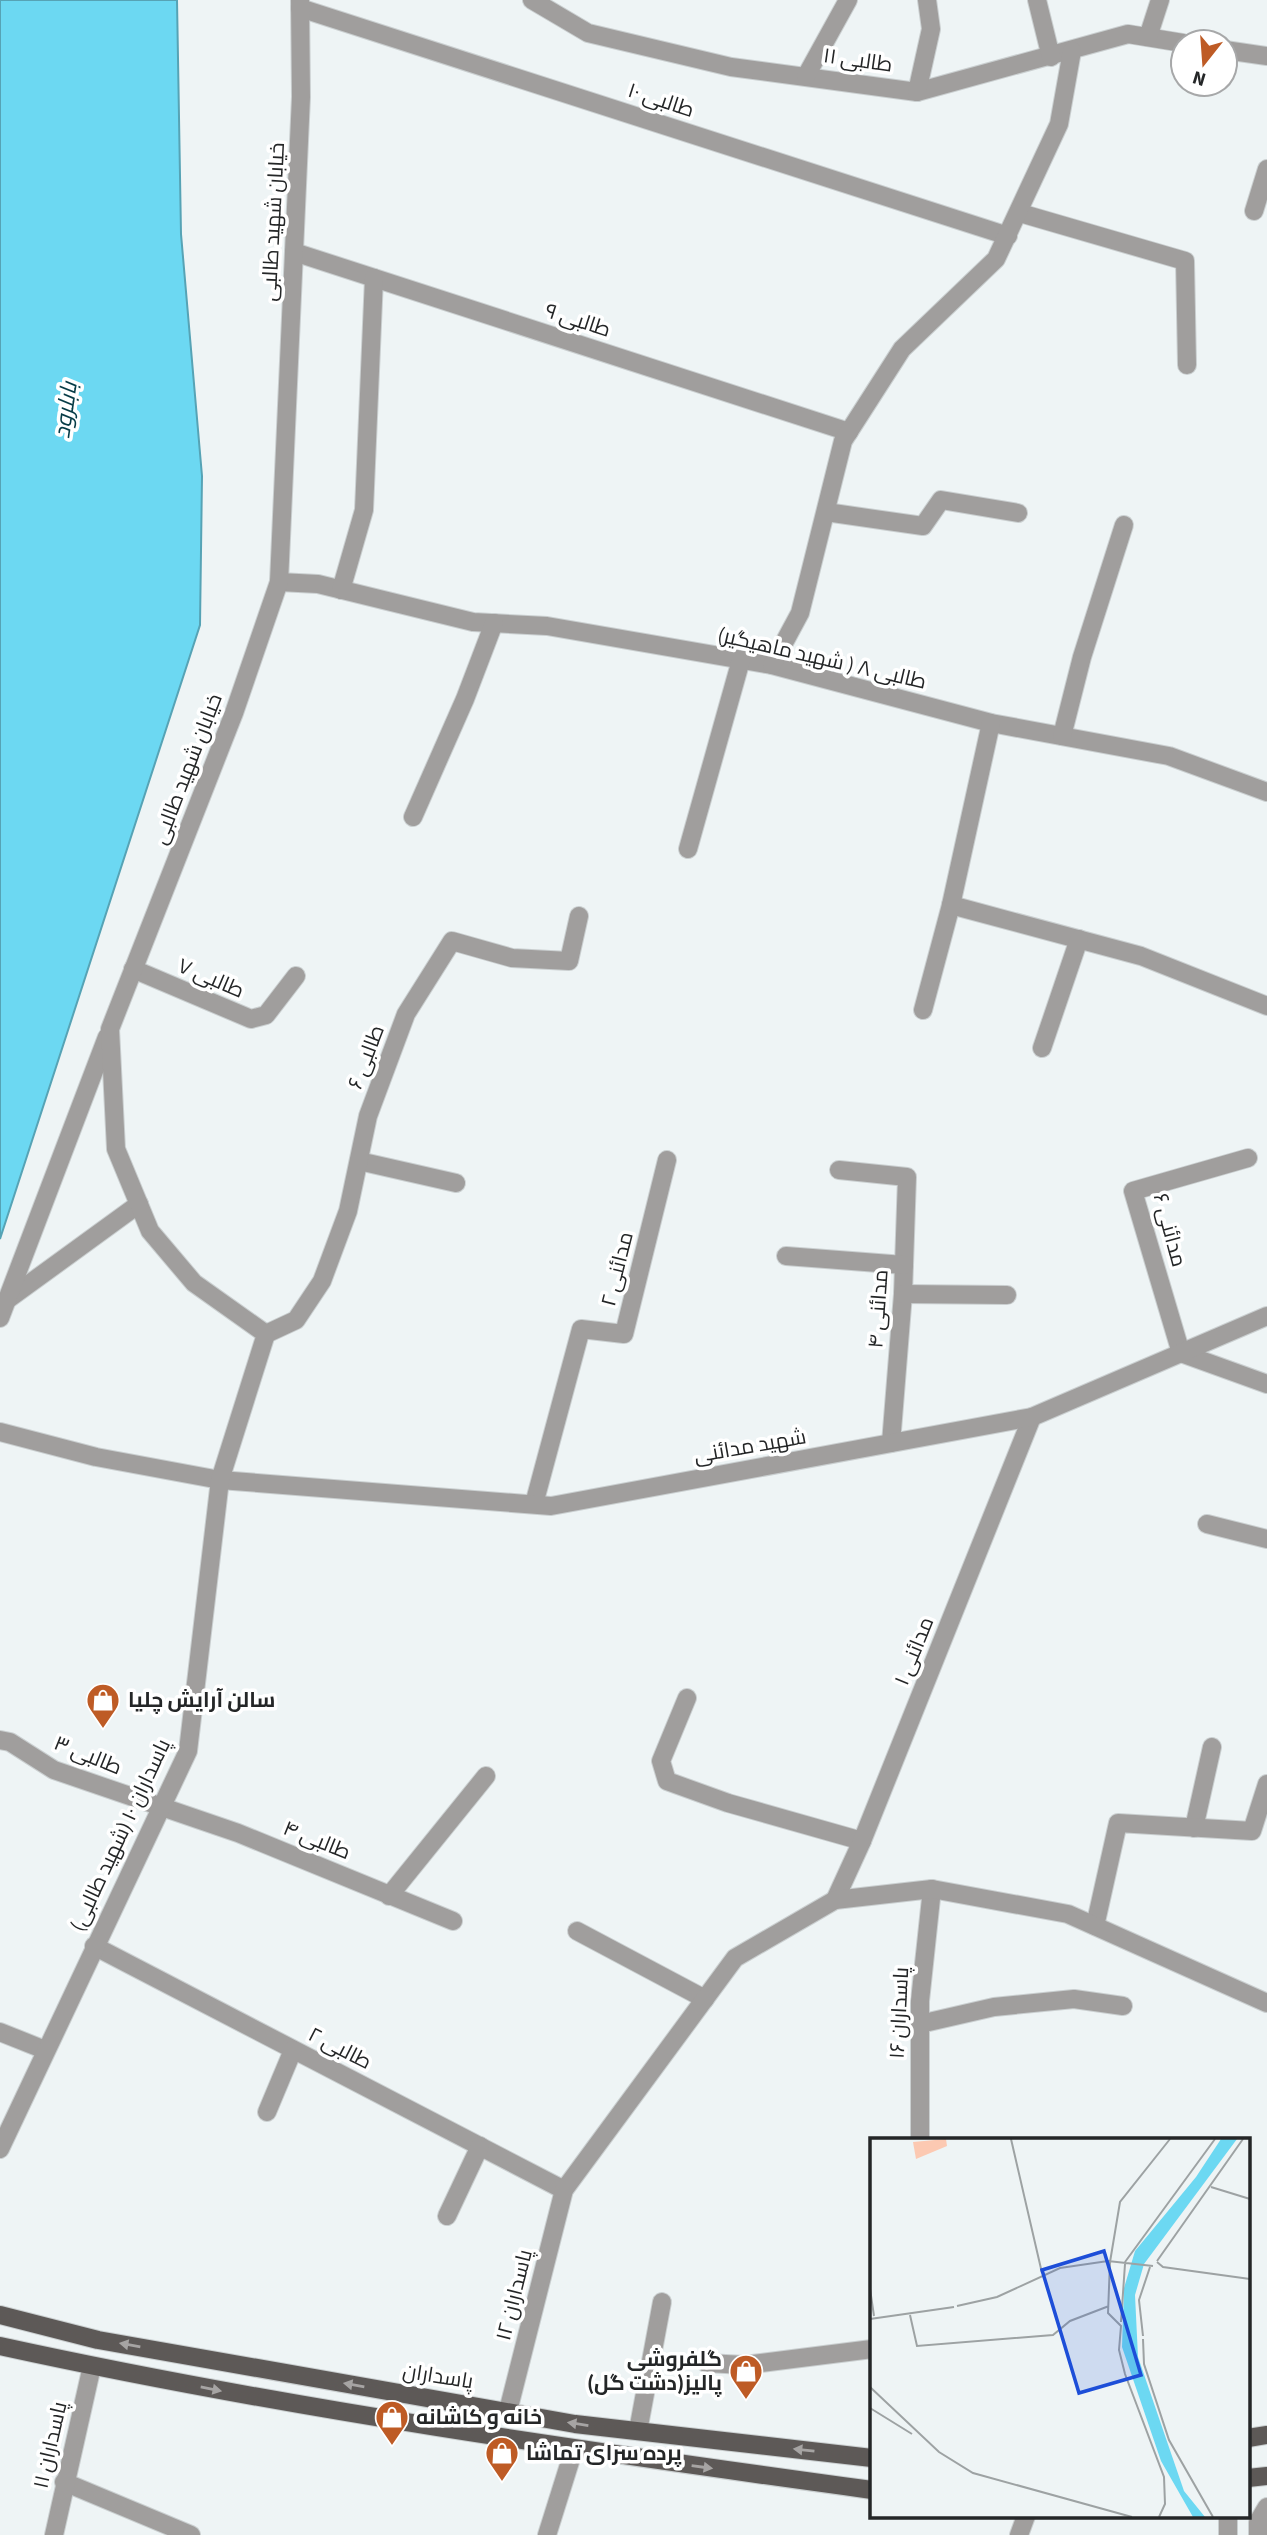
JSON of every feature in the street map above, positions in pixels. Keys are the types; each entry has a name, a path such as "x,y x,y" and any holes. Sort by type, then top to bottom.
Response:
{"main road":[{"name":"پاسداران","path":"0,2315 98,2340 575,2424 870,2458"},
{"path":"0,2346 316,2408 574,2449 870,2490"}],"street":[{"name":"طالبی ۱۱","path":"531,0 588,33 731,67 917,92 1128,34 1169,41"},
{"path":"806,76 848,0"},
{"path":"917,92 931,29 927,0"},
{"path":"1037,0 1051,57"},
{"path":"1148,37 1160,0"},
{"name":"طالبی ۱۰","path":"300,4 1008,236"},
{"name":"خیابان شهید طالبی","path":"266,1334 194,1283 150,1231 116,1149 110,1029 234,713 279,582 301,97 300,4"},
{"path":"772,665 800,613 843,441 902,349 996,259 1020,213 1059,124 1072,51"},
{"path":"1239,52 1267,56"},
{"path":"1254,211 1267,169"},
{"path":"1020,213 1185,261 1188,365"},
{"name":"طالبی ۹","path":"294,252 849,432"},
{"path":"341,590 365,510 374,278"},
{"path":"826,512 923,526 941,500 1018,513"},
{"path":"1062,736 1082,657 1124,525"},
{"name":"طالبی ۸ ( شهید ماهیگیر)","path":"279,582 318,584 472,622 547,626 772,665 991,723 1169,756 1267,792"},
{"path":"412,817 465,699 494,623"},
{"path":"688,849 741,660"},
{"path":"923,1010 951,905 991,723"},
{"path":"951,905 1141,956 1267,1006"},
{"name":"طالبی ۶","path":"266,1334 296,1320 323,1281 348,1211 368,1116 407,1014 452,941 512,958 569,961 579,916"},
{"path":"1042,1048 1079,939"},
{"name":"طالبی ۷","path":"133,969 251,1019 266,1015 296,976"},
{"path":"0,1318 110,1029"},
{"name":"مدائنی ۶","path":"1181,1353 1133,1191 1248,1158"},
{"name":"مدائنی ۲","path":"534,1504 582,1329 624,1334 667,1160"},
{"path":"359,1161 456,1183"},
{"name":"مدائنی ۴","path":"839,1170 907,1178 903,1294 891,1443"},
{"path":"7,1300 139,1204"},
{"path":"786,1256 904,1265"},
{"path":"903,1294 1007,1295"},
{"name":"شهید مدائنی","path":"0,1432 96,1457 220,1480 551,1506 1032,1417 1267,1316"},
{"path":"220,1480 266,1334"},
{"path":"1181,1353 1267,1384"},
{"name":"مدائنی ۱","path":"835,1900 862,1841 1032,1417"},
{"name":"پاسداران ۱۰ (شهید طالبی)","path":"0,2149 188,1751 220,1480"},
{"path":"1207,1524 1267,1539"},
{"path":"687,1698 662,1762 667,1781 728,1803 862,1841"},
{"name":"طالبی ۳","path":"0,1740 10,1742 54,1770 160,1808"},
{"path":"1194,1828 1212,1747"},
{"path":"389,1896 486,1776"},
{"path":"1095,1926 1118,1823 1252,1831 1267,1784"},
{"name":"طالبی ۴","path":"160,1808 238,1833 453,1921"},
{"path":"564,2190 735,1958 835,1900 932,1889 1068,1914 1267,2003"},
{"name":"پاسداران ۱۶","path":"920,2138 920,2024 932,1889"},
{"path":"578,1931 705,1999"},
{"name":"طالبی ۲","path":"94,1946 564,2190"},
{"path":"920,2024 994,2007 1074,1999 1123,2006"},
{"path":"0,2032 45,2050"},
{"path":"267,2112 293,2050"},
{"path":"447,2216 480,2146"},
{"name":"پاسداران ۱۲","path":"508,2411 564,2190"},
{"path":"638,2431 662,2302"},
{"path":"706,2363 745,2365 870,2349"},
{"name":"پاسداران ۱۱","path":"54,2535 92,2366"},
{"path":"547,2535 574,2449"},
{"path":"64,2482 191,2535"},
{"path":"1258,2535 1258,2522 1267,2507"},
{"path":"1019,2535 1025,2518"}],"water":[{"name":"بابلرود","path":"0,0 177,0 181,234 202,476 200,625 0,1239"}],"place":[{"name":"سالن آرایش چلیا","path":"103,1730"},
{"name":"گلفروشی پالیز(دشت گل)","path":"746,2401"},
{"name":"خانه و کاشانه","path":"392,2447"},
{"name":"پرده سرای تماشا","path":"502,2483"}]}
